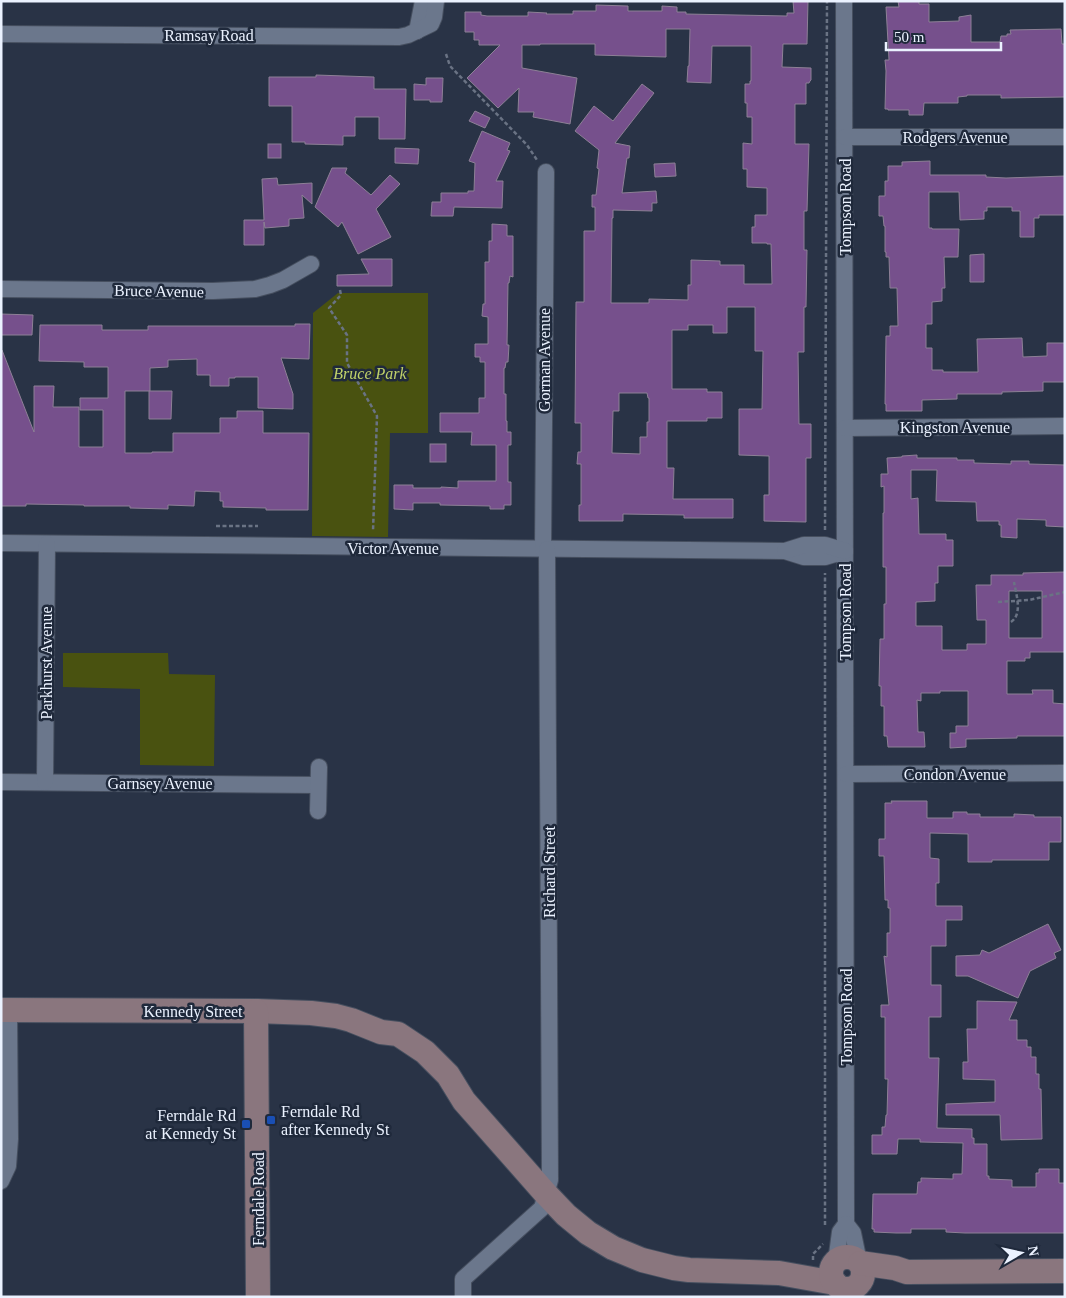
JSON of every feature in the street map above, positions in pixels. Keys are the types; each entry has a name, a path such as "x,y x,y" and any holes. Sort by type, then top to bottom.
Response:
{"street":[{"path":"417,31 423,1"},
{"path":"417,31 431,24 436,1"},
{"name":"Tompson Road","path":"843,1274 840,1232 846,1224 844,1"},
{"name":"Ramsay Road","path":"1,34 399,37 417,31"},
{"name":"Rodgers Avenue","path":"845,137 1065,137"},
{"name":"Gorman Avenue","path":"545,549 546,172"},
{"name":"Bruce Avenue","path":"1,289 212,291 255,289 270,286 311,264"},
{"name":"Kingston Avenue","path":"845,428 1065,426"},
{"name":"Victor Avenue","path":"1,543 785,551 804,545 825,551 845,551"},
{"name":"Parkhurst Avenue","path":"45,782 47,544"},
{"name":"Richard Street","path":"545,549 550,1180 546,1194"},
{"path":"318,811 319,767"},
{"name":"Condon Avenue","path":"846,774 1065,773"},
{"name":"Garnsey Avenue","path":"1,782 318,784"},
{"path":"1,1182 8,1166 10,1139 5,1010"},
{"name":"Kennedy Street","path":"5,1010 311,1012 336,1016 359,1023 381,1032 443,1088 464,1101 546,1194 566,1215 588,1233 613,1248 658,1265 689,1270 896,1277 907,1272 1065,1271"},
{"name":"Ferndale Road","path":"256,1011 258,1297"},
{"path":"463,1297 463,1279 542,1208 546,1194"},
{"name":"Tompson Road","path":"843,1274 853,1233 846,1224"}],"path":[{"path":"825,1232 826,1"},
{"path":"446,54 450,66 527,145 546,172"},
{"path":"340,290 341,296 329,308 347,335 347,364 377,416 372,547"},
{"path":"216,526 258,526"},
{"path":"1011,622 1017,617 1014,582"},
{"path":"998,602 1029,600 1065,592"}],"green space":[{"name":"Bruce Park","path":"338,293 428,293 428,433 390,433 388,537 312,536 313,313"},
{"path":"63,653 168,653 169,674 215,675 214,766 140,765 140,689 63,687"}],"building":[{"path":"793,1 808,1 807,44 783,44 782,67 811,68 811,80 809,83 806,83 806,104 795,104 795,144 809,144 807,211 804,211 804,250 807,250 804,352 798,352 799,424 811,424 811,458 806,458 806,522 764,521 764,495 769,495 769,456 739,455 739,409 762,409 763,351 755,351 755,307 727,307 727,333 713,333 713,325 688,325 688,330 672,330 672,389 707,389 707,392 722,392 722,418 707,418 707,421 667,421 667,468 674,468 673,499 733,499 733,518 684,518 684,515 623,514 623,521 579,521 581,464 577,464 578,452 581,452 581,423 575,423 576,302 584,302 584,231 595,231 595,207 592,207 592,195 596,195 599,150 575,131 594,106 613,121 642,84 654,93 615,143 630,146 622,193 656,191 657,203 652,203 652,211 613,210 611,303 649,303 649,299 688,300 688,285 691,285 691,260 720,261 720,265 744,265 744,284 772,284 771,244 752,243 752,227 755,227 755,215 767,215 767,188 747,187 747,169 743,169 743,143 752,144 752,117 747,117 747,103 745,103 745,84 750,84 751,81 751,46 712,46 711,83 687,82 690,29 666,29 666,57 595,55 595,44 522,45 522,68 577,78 570,124 533,117 534,112 518,112 519,88 498,108 467,78 500,45 479,45 479,40 474,40 474,32 465,32 465,12 481,12 481,15 487,16 528,16 528,12 573,14 573,11 596,11 596,5 628,6 628,11 662,11 662,6 677,7 677,12 686,12 686,14 787,16 787,13 794,13","holes":["619,393 647,393 649,398 649,422 647,422 647,437 640,437 640,454 612,453 613,411 619,411"]},
{"path":"898,1 919,1 919,4 929,4 929,22 959,21 959,17 971,15 971,42 1000,42 1001,36 1011,34 1010,30 1061,29 1062,44 1065,44 1065,97 1001,98 1001,95 967,95 958,97 958,103 924,103 923,115 909,115 909,110 885,109 885,60 889,60 886,7 899,7"},
{"path":"316,75 374,77 374,89 406,89 405,139 379,139 379,117 355,117 355,136 343,136 343,145 292,142 292,106 269,106 269,77 316,77"},
{"path":"426,78 443,78 442,102 414,100 414,84 426,85"},
{"path":"475,111 490,118 485,128 469,121"},
{"path":"482,131 510,143 507,150 510,151 496,181 503,181 502,208 454,207 453,216 431,216 432,202 441,202 441,193 468,193 468,191 474,191 475,163 469,161"},
{"path":"268,144 281,144 281,158 268,158"},
{"path":"395,148 419,149 418,164 395,163"},
{"path":"930,161 930,175 986,175 986,177 1006,178 1065,176 1065,215 1039,215 1039,218 1034,218 1034,237 1020,237 1020,211 1012,211 1012,207 987,207 987,211 984,211 984,219 960,220 959,192 929,192 929,228 959,229 958,257 944,257 945,288 942,288 942,301 932,302 932,324 926,324 926,348 932,348 932,370 943,370 943,372 978,372 977,339 1022,338 1023,357 1047,356 1047,343 1065,343 1065,382 1043,382 1043,391 1002,392 1002,394 957,394 957,399 922,400 922,411 886,411 886,336 890,336 890,326 898,326 897,288 890,288 889,257 886,257 885,252 883,216 879,216 879,196 885,196 888,166 902,166 902,162"},
{"path":"675,163 676,176 655,177 654,164"},
{"path":"332,168 347,168 345,173 371,195 390,175 400,184 376,209 391,237 358,254 342,222 338,227 315,207"},
{"path":"277,178 278,185 312,183 312,204 302,195 304,218 289,219 289,226 265,228 264,222 264,245 244,245 244,220 264,220 262,179"},
{"path":"492,224 507,225 507,236 513,236 513,277 510,276 508,283 508,362 506,362 504,368 507,432 511,432 511,445 508,445 508,482 511,482 511,505 504,505 504,509 490,509 490,506 413,503 413,510 394,509 394,485 413,485 413,488 458,488 458,481 496,481 496,445 471,445 472,432 440,432 440,413 479,413 479,398 485,398 485,362 480,362 480,357 475,357 475,344 488,344 488,317 482,316 483,304 485,304 485,262 489,262 489,241 492,241"},
{"path":"984,254 984,282 970,282 970,255"},
{"path":"361,259 392,259 392,286 337,286 337,275 369,274"},
{"path":"1,314 33,315 32,335 1,335"},
{"path":"295,324 310,324 309,359 281,358 293,394 293,409 258,408 258,377 229,378 229,386 210,386 210,375 197,375 197,359 168,360 168,367 150,368 150,391 125,391 125,453 173,452 173,433 220,433 220,418 237,418 237,411 263,411 263,433 309,433 308,510 223,507 223,501 220,501 220,492 195,491 194,506 168,505 168,509 84,505 26,504 26,506 1,506 1,350 34,432 34,386 54,386 53,407 79,407 79,447 103,447 103,410 80,410 80,398 108,398 108,367 84,367 84,362 39,361 40,325 102,325 102,330 148,330 148,326 295,326"},
{"path":"149,391 172,391 171,419 149,419"},
{"path":"430,444 446,444 446,462 430,462"},
{"path":"917,455 917,458 957,458 957,460 974,460 974,463 1011,464 1011,461 1029,461 1029,464 1065,465 1065,527 1046,526 1046,520 1017,519 1017,538 1001,537 999,521 977,521 976,502 936,501 937,470 911,470 911,499 918,498 919,534 946,534 946,540 953,540 953,566 938,566 938,583 935,583 935,601 916,602 916,626 942,626 942,650 967,650 967,644 986,644 986,620 977,620 976,585 991,585 991,575 1065,572 1065,652 1030,652 1030,658 1025,658 1025,661 1007,661 1007,694 1033,694 1032,690 1053,690 1053,703 1065,704 1065,736 966,739 966,747 950,748 950,733 956,733 956,726 968,726 968,691 940,691 940,693 921,693 921,701 917,700 918,732 924,732 925,747 888,747 887,736 884,736 884,706 881,706 881,686 879,686 880,639 884,639 884,604 886,604 886,567 883,567 884,486 881,487 881,474 888,474 887,458","holes":["1009,591 1042,591 1042,638 1009,638"]},
{"path":"891,801 927,801 927,818 953,818 953,812 980,814 980,817 1014,817 1014,814 1034,815 1034,817 1061,817 1061,842 1049,842 1049,860 968,862 968,834 930,833 930,858 939,859 939,883 936,883 936,906 962,906 962,920 946,920 946,946 931,946 931,985 941,985 941,1017 929,1017 929,1058 939,1058 937,1128 972,1129 974,1144 987,1144 987,1176 989,1176 989,1179 1012,1180 1012,1187 1036,1187 1036,1173 1039,1173 1039,1169 1059,1169 1059,1183 1065,1183 1065,1233 965,1233 946,1232 946,1229 911,1229 911,1233 896,1233 874,1232 874,1229 872,1229 873,1194 917,1194 918,1182 921,1182 921,1178 953,1179 953,1174 962,1174 963,1143 920,1142 920,1139 898,1139 897,1154 872,1154 872,1135 882,1135 882,1127 885,1127 887,1115 888,1079 885,1079 885,1017 881,1017 881,1005 889,1005 884,956 887,957 887,933 890,933 890,908 888,908 888,900 885,900 884,856 879,856 879,839 885,839 885,803 892,803"},
{"path":"1048,924 1061,950 1054,953 1056,958 1030,971 1018,998 968,976 956,976 956,956 980,955 982,950 989,953"},
{"path":"977,1001 1017,1002 1009,1020 1017,1020 1017,1040 1027,1040 1027,1047 1031,1047 1031,1057 1036,1057 1036,1074 1039,1074 1039,1089 1041,1089 1042,1139 1001,1140 1000,1115 946,1115 946,1104 995,1102 995,1080 963,1079 963,1062 968,1062 967,1029 977,1029"}],"place":[{"name":"Ferndale Rd after Kennedy St","path":"271,1120"},
{"name":"Ferndale Rd at Kennedy St","path":"246,1124"}]}
